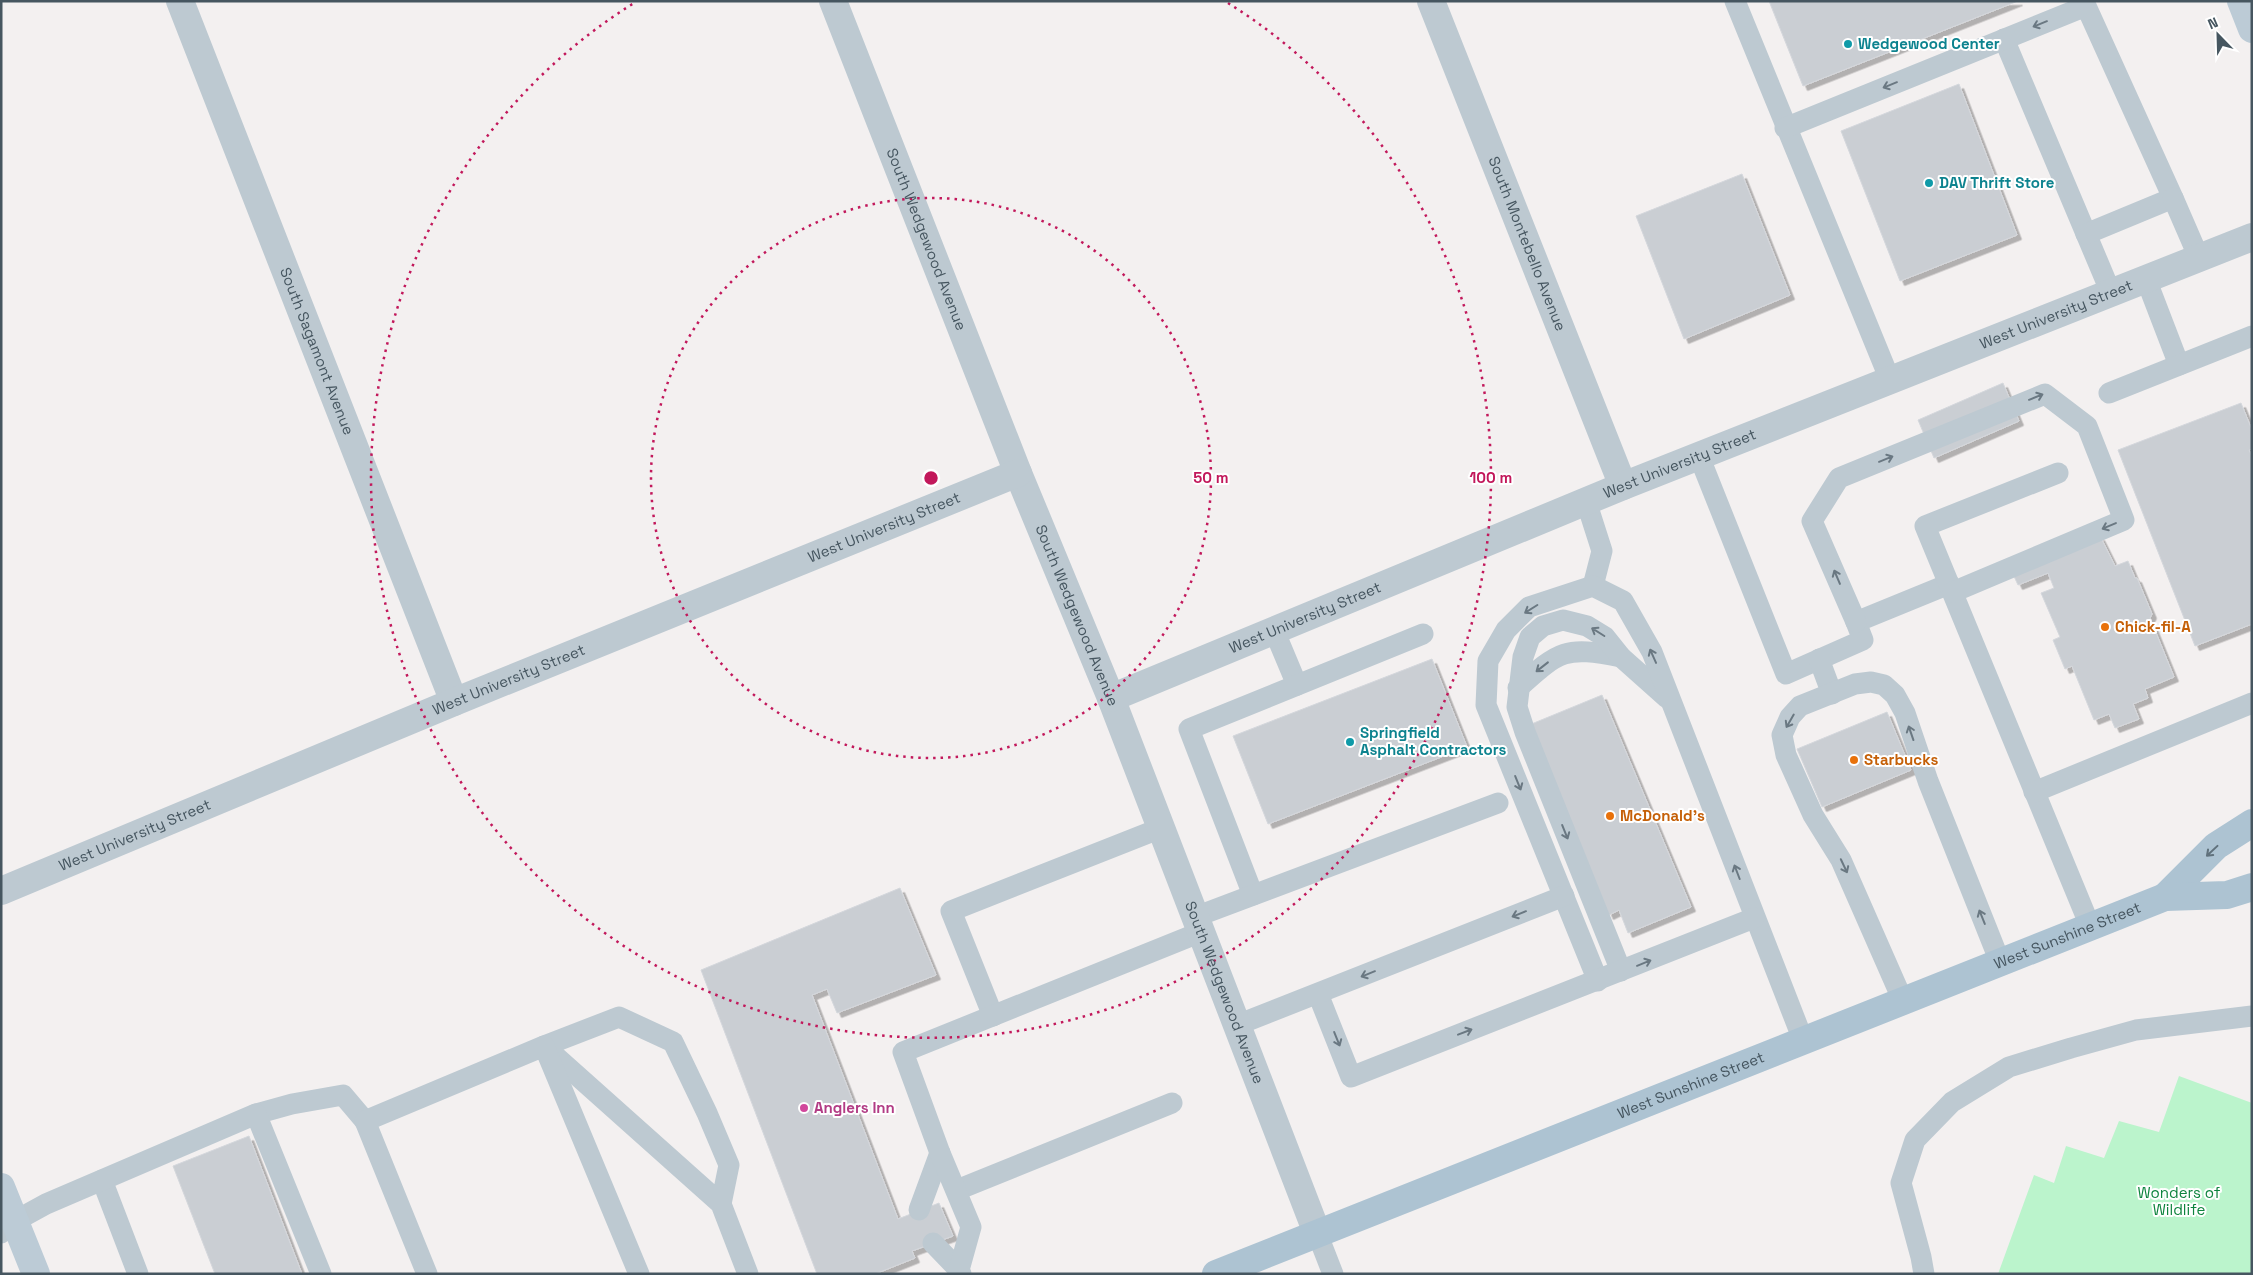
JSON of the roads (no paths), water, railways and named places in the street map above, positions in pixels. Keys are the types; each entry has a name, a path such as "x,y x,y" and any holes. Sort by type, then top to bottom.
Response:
{"main road":[{"name":"West Sunshine Street","path":"2165,897 2216,846 2252,823"},
{"name":"West Sunshine Street","path":"1216,1274 2165,897 2244,893"},
{"path":"1,1187 8,1227 36,1274"}],"street":[{"name":"South Sagamont Avenue","path":"180,1 454,702"},
{"name":"South Wedgewood Avenue","path":"833,1 1018,473 1111,698 1316,1233"},
{"name":"South Montebello Avenue","path":"1431,1 1623,486"},
{"name":"West University Street","path":"1111,698 1623,486 2252,237"},
{"name":"West University Street","path":"1,891 454,702 1018,473"}],"lane":[{"path":"1735,1 1785,128 1890,380"},
{"path":"1785,128 2088,3 2199,258"},
{"path":"2004,39 2111,293"},
{"path":"2086,234 2173,198"},
{"path":"2146,279 2179,365"},
{"path":"2109,394 2252,336"},
{"path":"1699,456 1786,674 1863,640 1812,521 1839,478 2045,394 2087,426 2124,520 1951,588 1856,622"},
{"path":"2058,473 1925,526 2090,926"},
{"path":"1586,502 1602,551 1594,586"},
{"path":"1598,981 1486,705 1488,661 1506,630 1530,607 1594,586 1623,601 1652,652 1803,1040"},
{"path":"1621,972 1525,732 1518,708 1518,688 1523,656 1530,637 1543,626 1563,620 1587,626 1605,637 1621,657 1671,702"},
{"path":"1274,630 1297,685"},
{"path":"1253,895 1189,729 1423,634"},
{"path":"1518,688 1559,655 1576,651 1621,657"},
{"path":"1819,659 1832,694"},
{"path":"1903,1001 1841,860 1813,815 1786,755 1782,735 1790,717 1800,706 1855,684 1871,682 1884,685 1895,695 1905,713 1928,781 2000,962"},
{"path":"2034,792 2252,703"},
{"path":"960,1272 971,1226 940,1152 903,1052 993,1016 1198,924 1253,895 1498,803"},
{"path":"993,1016 951,911 1161,828"},
{"path":"1237,1025 1564,896"},
{"path":"1318,994 1351,1077 1754,918"},
{"path":"1924,1274 1901,1183 1915,1140 1952,1102 2009,1067 2071,1048 2136,1030 2252,1016"},
{"path":"365,1121 544,1046 620,1017 673,1042 708,1114 729,1165 721,1204"},
{"path":"544,1046 721,1204 748,1274"},
{"path":"544,1046 639,1274"},
{"path":"8,1227 46,1204 256,1114 292,1104 343,1095 365,1121 427,1274"},
{"path":"957,1190 1172,1103"},
{"path":"256,1114 322,1274"},
{"path":"919,1210 940,1152"},
{"path":"102,1180 138,1274"},
{"path":"1316,1233 1333,1274"},
{"path":"933,1243 960,1272"}],"place":[{"name":"Wedgewood Center","path":"1848,44"},
{"name":"DAV Thrift Store","path":"1929,183"},
{"name":"Chick-fil-A","path":"2105,627"},
{"name":"Springfield Asphalt Contractors","path":"1350,742"},
{"name":"Starbucks","path":"1854,760"},
{"name":"McDonald's","path":"1610,816"},
{"name":"Anglers Inn","path":"804,1108"}],"park label":[{"name":"Wonders of Wildlife","path":"2179,1202"}]}
